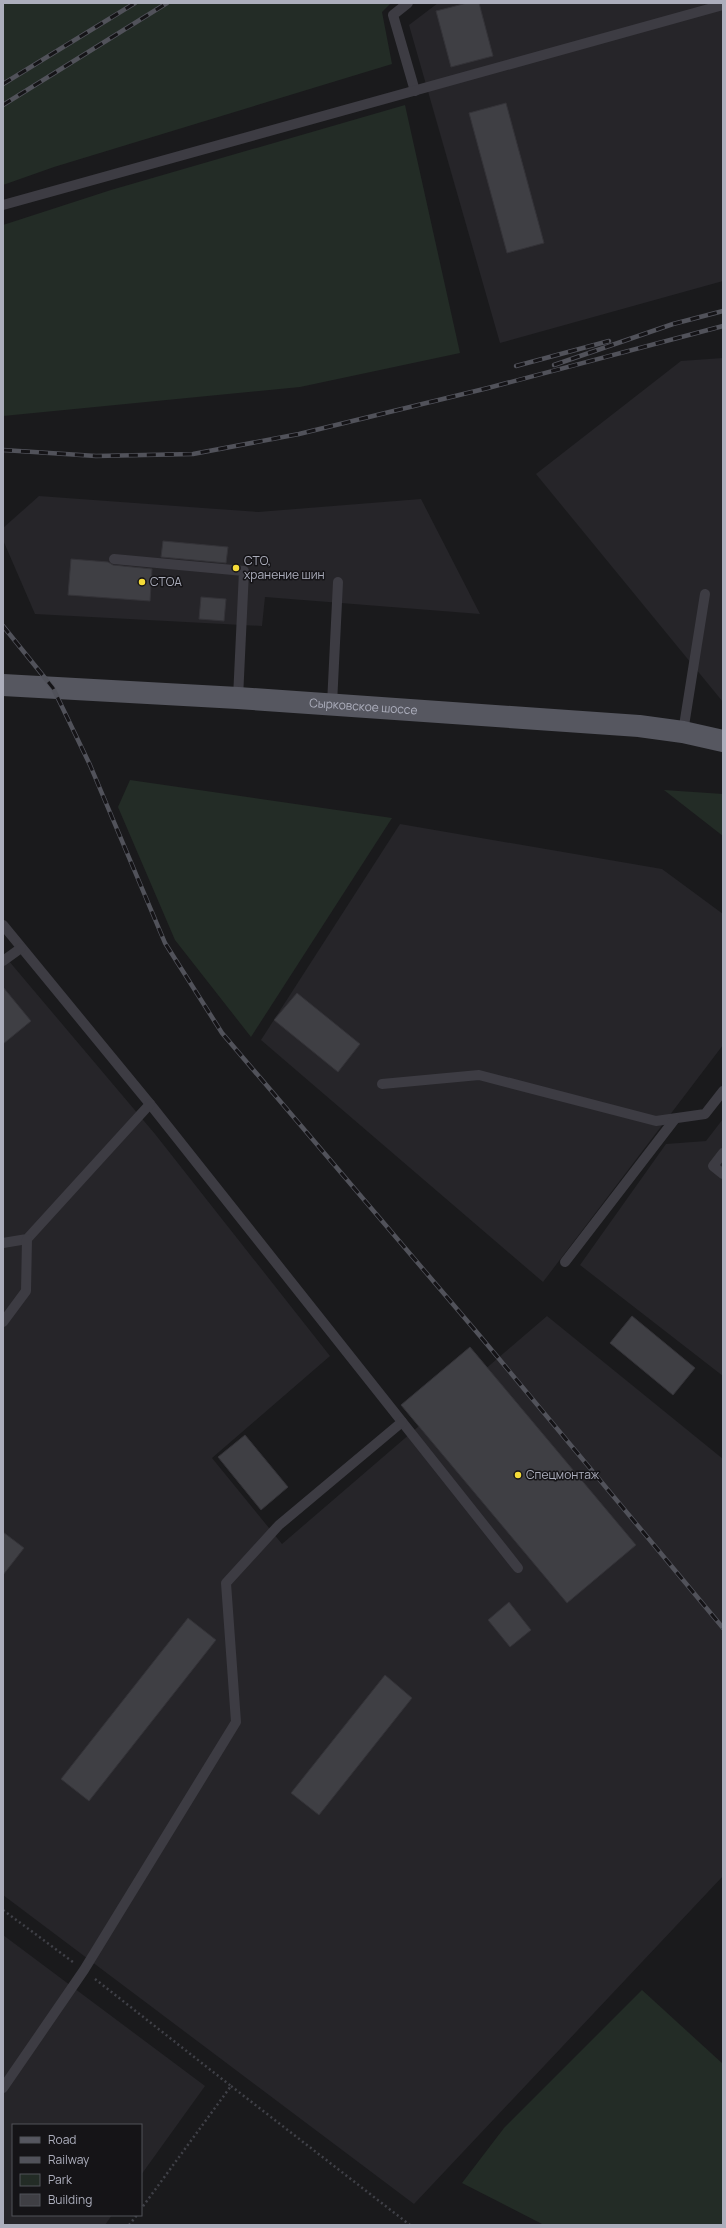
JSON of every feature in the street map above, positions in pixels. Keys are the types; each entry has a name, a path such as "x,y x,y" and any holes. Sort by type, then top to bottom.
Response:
{"main road":[{"name":"Сырковское шоссе","path":"3,685 332,704 639,726 683,732 723,741"}],"lane":[{"path":"408,3 394,15 415,91"},
{"path":"3,206 723,5"},
{"path":"114,559 244,571 238,698"},
{"path":"332,704 338,582"},
{"path":"683,732 705,594"},
{"path":"3,926 150,1104 518,1568"},
{"path":"3,961 21,948"},
{"path":"382,1084 479,1075 656,1121 705,1114 723,1092"},
{"path":"3,1243 27,1239 150,1104"},
{"path":"566,1262 675,1119"},
{"path":"723,1153 713,1166 723,1174"},
{"path":"3,1322 26,1291 27,1239"},
{"path":"3,2088 84,1970 236,1722 226,1583 279,1525 402,1422"}],"path":[{"path":"3,1910 84,1970 410,2225"},
{"path":"142,2208 231,2086"},
{"path":"129,2225 135,2216"}],"shaded area":[{"path":"438,3 723,3 723,281 500,343 409,25"},
{"path":"723,358 723,702 536,474 681,361"},
{"name":"СТО, хранение шин","path":"39,496 258,512 421,499 480,614 265,597 262,626 35,614 3,540 3,528"},
{"path":"400,824 662,869 723,914 723,1045 543,1282 261,1040"},
{"path":"3,954 155,1134 330,1356 212,1458 282,1544 547,1316 723,1459 723,1876 414,2204 3,1895"},
{"path":"723,1119 723,1376 580,1265 666,1144 706,1141"},
{"path":"3,1935 205,2086 142,2174 142,2124 12,2124 12,2216 111,2216 105,2225 3,2225"}],"green space":[{"path":"3,3 391,3 382,12 392,64 54,167 3,185"},
{"path":"405,105 460,353 300,387 3,416 3,225 111,190"},
{"path":"130,780 392,818 251,1037 175,940 118,807"},
{"path":"664,790 723,794 723,836"},
{"path":"642,1990 723,2064 723,2225 544,2225 462,2183 504,2128"}],"building":[{"path":"467,3 479,3 493,56 451,67 436,11"},
{"path":"506,103 544,243 507,253 469,113"},
{"path":"163,541 228,547 226,563 161,557"},
{"path":"71,559 108,562 113,565 152,569 150,601 68,595"},
{"path":"201,597 226,599 224,621 199,619"},
{"path":"3,987 31,1021 3,1044"},
{"path":"297,993 360,1044 338,1072 274,1020"},
{"path":"632,1316 695,1368 673,1395 610,1343"},
{"name":"Спецмонтаж","path":"470,1347 636,1545 567,1603 401,1405"},
{"path":"245,1435 288,1487 261,1510 218,1457"},
{"path":"3,1532 24,1548 3,1575"},
{"path":"509,1602 531,1630 510,1647 488,1620"},
{"path":"188,1618 216,1640 89,1801 61,1779"},
{"path":"385,1675 412,1698 319,1815 291,1793"}],"railway":[{"path":"3,84 135,3"},
{"path":"3,105 167,3"},
{"path":"554,365 673,324 723,311"},
{"path":"3,450 96,456 193,454 299,434 488,388 723,326"},
{"path":"516,366 609,341"},
{"path":"3,626 53,688 90,765 165,943 222,1033 480,1336 723,1628"}],"place":[{"name":"СТО, хранение шин","path":"236,568"},
{"name":"СТОА","path":"142,582"},
{"name":"Спецмонтаж","path":"518,1475"}]}
